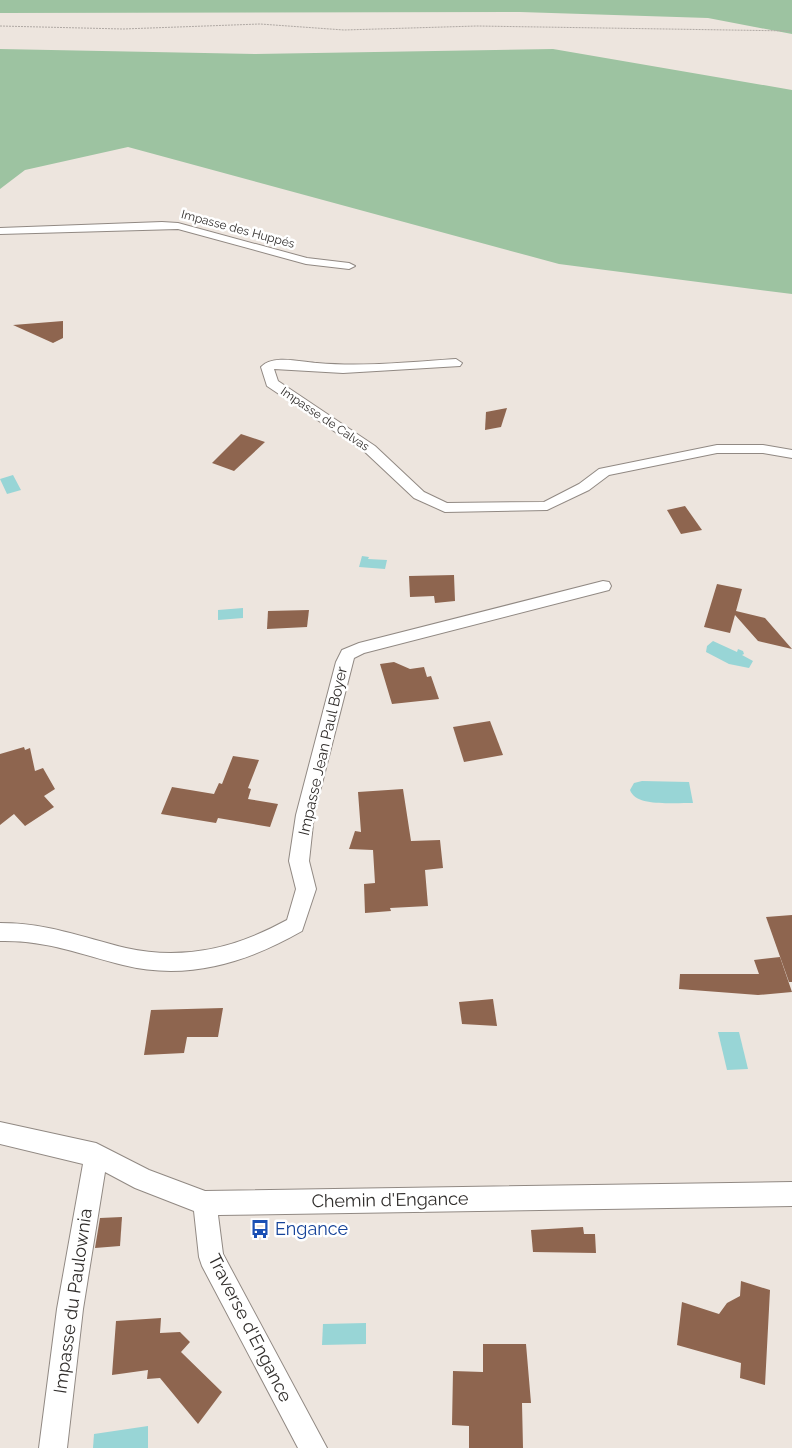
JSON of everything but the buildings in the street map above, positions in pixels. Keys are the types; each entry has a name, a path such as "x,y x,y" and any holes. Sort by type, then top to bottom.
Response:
{"street":[{"name":"Impasse des Huppés","path":"0,231 178,226 306,261 349,266"},
{"name":"Impasse de Calvas","path":"456,364 343,369 277,364 268,367 272,383 370,449 418,495 445,508 547,506 584,487 604,472 717,449 763,449 792,454"},
{"name":"Impasse Jean Paul Boyer","path":"0,932 40,933 153,963 184,963 215,958 254,946 295,925 306,889 299,861 305,815 344,662 348,654 603,586"},
{"name":"Chemin d'Engance","path":"0,1133 96,1155 143,1180 205,1203 792,1194"},
{"name":"Impasse du Paulownia","path":"53,1448 70,1308 96,1155"},
{"name":"Traverse d'Engance","path":"205,1203 210,1257 313,1448"}],"path":[{"path":"0,26 123,29 260,24 344,30 477,26 792,31"}],"green space":[{"path":"0,0 792,0 792,34 708,18 520,12 0,13"},
{"path":"0,49 255,54 553,49 792,90 792,294 559,264 128,147 25,170 0,189"}],"water":[{"path":"13,475 21,490 7,494 0,479"},
{"path":"362,556 369,557 368,559 387,560 385,569 359,567"},
{"path":"243,608 243,618 218,620 218,610"},
{"path":"713,641 737,652 738,649 743,651 744,654 742,655 753,661 749,668 729,664 706,652 707,646"},
{"path":"642,781 689,782 693,803 658,803 640,799 634,796 630,790 634,783"},
{"path":"718,1032 739,1032 748,1069 727,1070"},
{"path":"366,1323 366,1344 322,1345 323,1324"},
{"path":"148,1426 148,1448 93,1448 94,1434"}],"place":[{"name":"Engance","path":"260,1229"}]}
